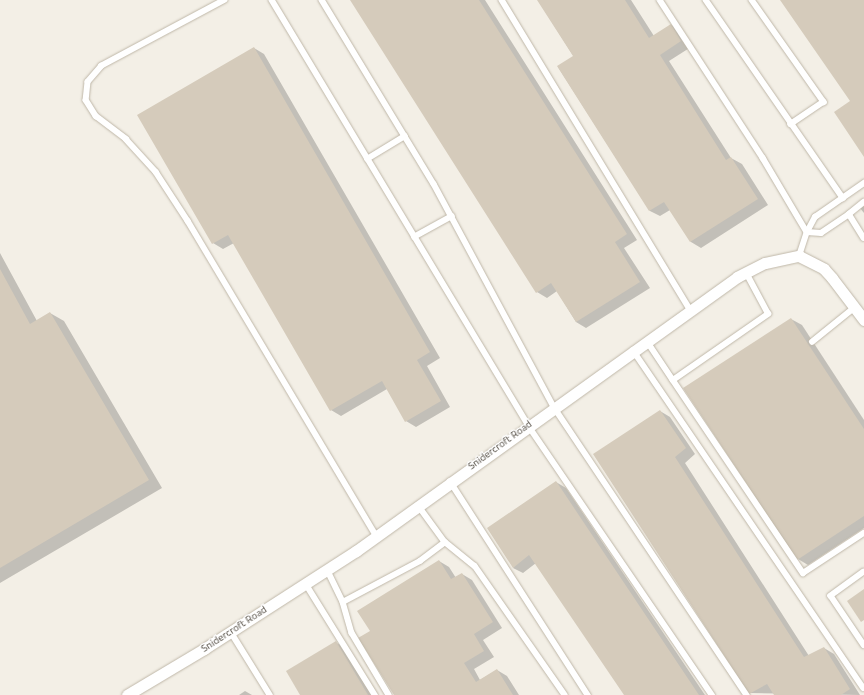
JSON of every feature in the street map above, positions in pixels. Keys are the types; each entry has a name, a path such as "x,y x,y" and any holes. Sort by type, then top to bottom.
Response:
{"street":[{"name":"Snidercroft Road","path":"133,694 306,584 418,505 528,424 647,340 746,273 781,258 799,256"},
{"path":"799,256 824,270 864,320"}],"lane":[{"path":"225,0 102,66 88,82 86,100 96,116 126,139 156,172 188,221 376,535"},
{"path":"272,0 528,424 712,695"},
{"path":"322,0 452,216 554,407 747,695"},
{"path":"502,0 691,311"},
{"path":"660,0 763,158 807,232"},
{"path":"706,0 843,198"},
{"path":"752,0 824,102 791,124"},
{"path":"367,159 405,136"},
{"path":"799,256 807,232 815,217 864,183"},
{"path":"807,232 820,233 864,202"},
{"path":"848,214 864,238"},
{"path":"414,237 452,216"},
{"path":"673,380 768,314 746,273"},
{"path":"812,342 854,308"},
{"path":"647,340 803,573 864,533"},
{"path":"633,350 864,688"},
{"path":"450,481 588,695"},
{"path":"418,505 445,542 475,566 565,695"},
{"path":"343,602 420,561 445,542"},
{"path":"327,569 343,602 352,633 389,695"},
{"path":"864,572 831,596 864,645"},
{"path":"306,584 375,695"},
{"path":"231,632 270,695"}],"building":[{"path":"350,0 479,0 627,234 615,242 640,282 576,322 551,283 536,293"},
{"path":"537,0 625,0 649,38 671,24 681,41 660,55 726,160 731,157 758,199 690,242 664,202 649,211 557,66 573,56"},
{"path":"780,0 864,0 864,157 834,112 850,101"},
{"path":"254,47 430,352 417,360 441,401 405,422 382,381 330,411 228,235 212,244 137,115"},
{"path":"0,269 30,324 50,312 149,480 0,568"},
{"path":"791,318 864,429 864,516 797,560 683,388"},
{"path":"660,410 686,448 675,457 804,657 824,647 850,689 841,695 774,695 767,684 749,694 593,454"},
{"path":"556,481 699,695 624,695 529,555 513,568 487,528"},
{"path":"439,560 451,579 462,573 493,622 474,634 484,651 464,663 476,682 497,669 513,695 394,695 358,638 370,631 357,611"},
{"path":"864,589 864,620 861,622 847,601"},
{"path":"336,641 368,695 300,695 286,671"}]}
